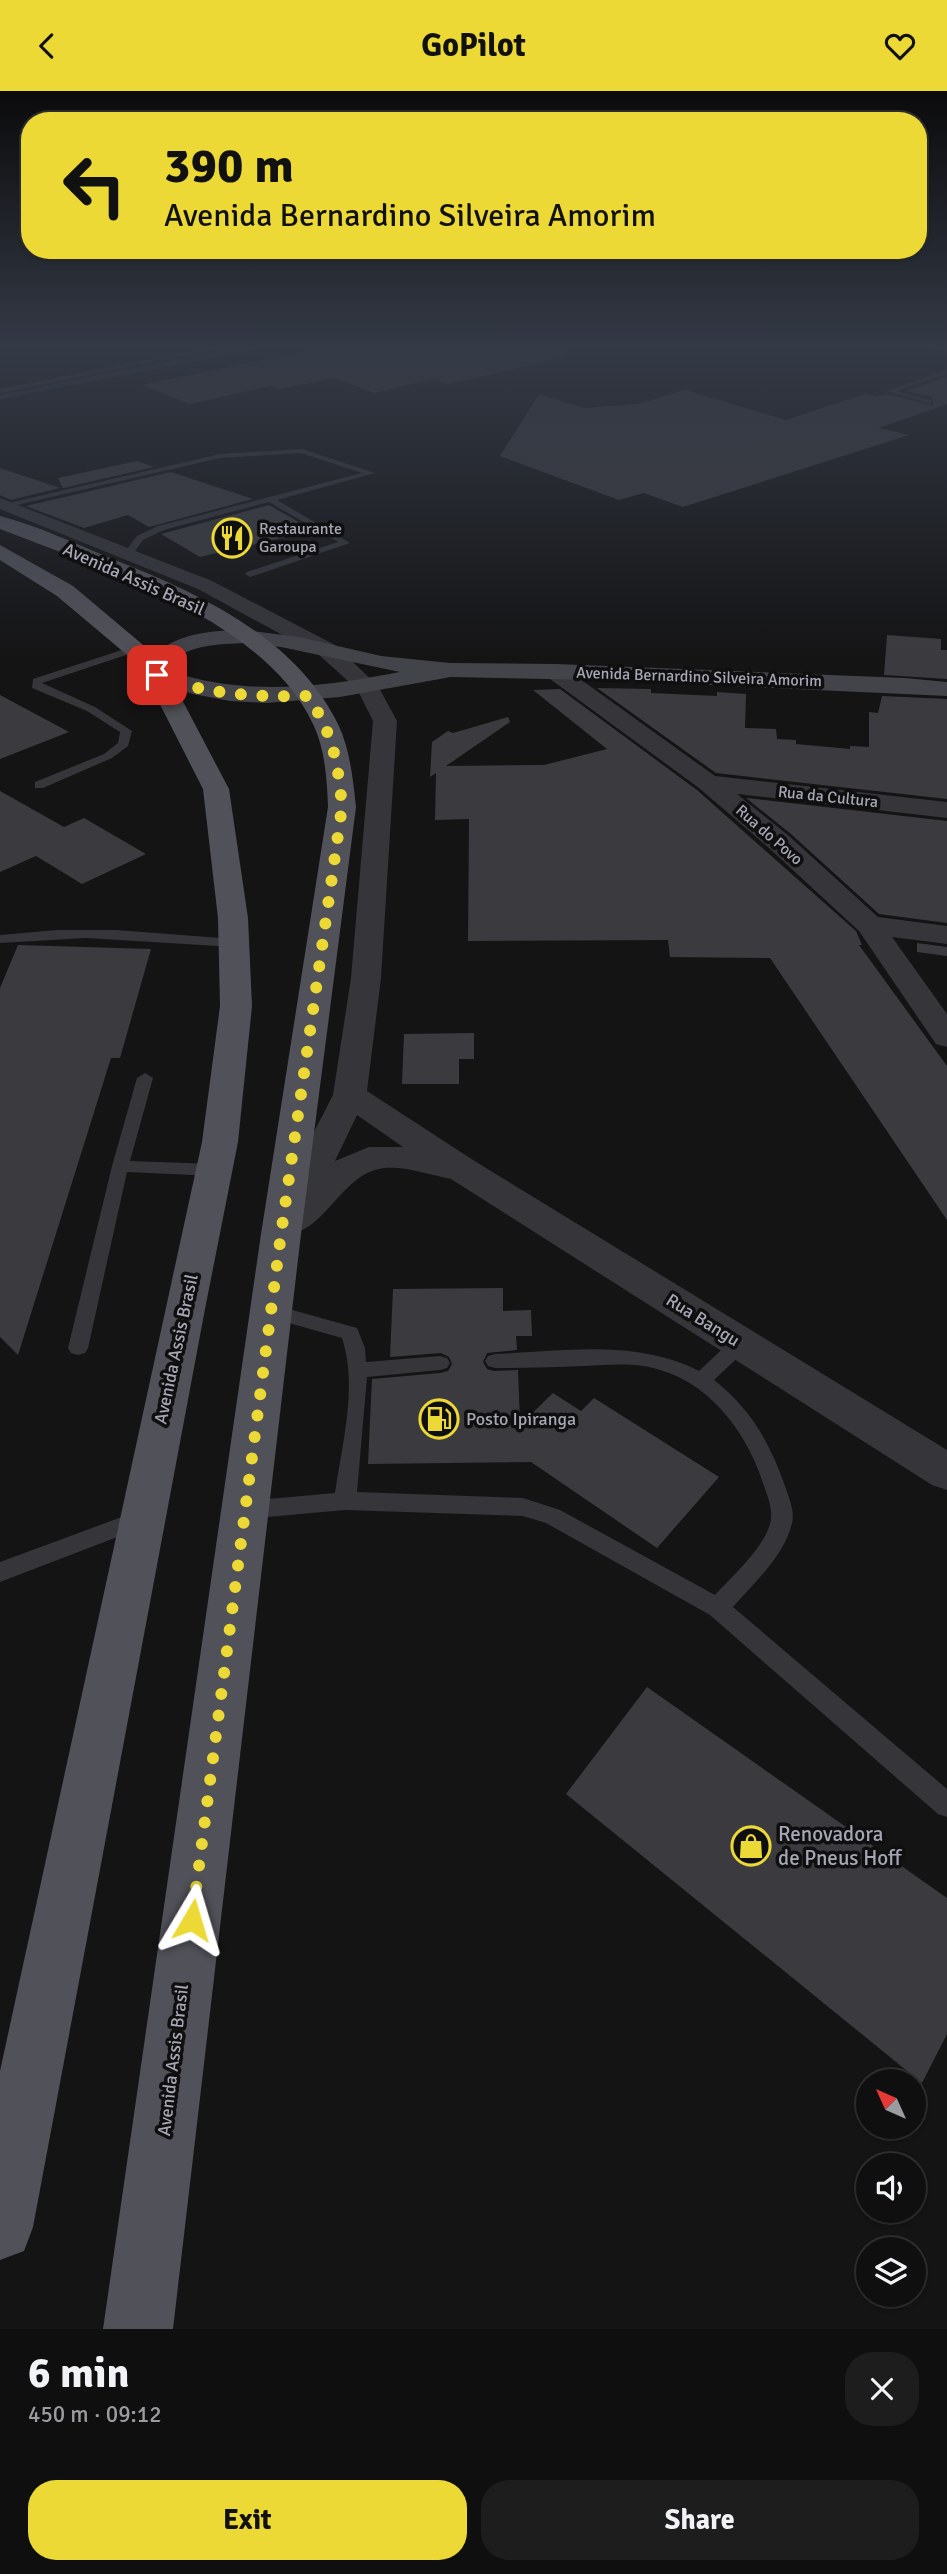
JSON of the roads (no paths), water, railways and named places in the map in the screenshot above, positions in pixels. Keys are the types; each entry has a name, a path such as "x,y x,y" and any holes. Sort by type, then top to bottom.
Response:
{"main road":[{"name":"Avenida Assis Brasil","path":"2,510 136,563 183,597 251,637 285,668 324,720 334,748 342,807 281,1234 138,2329"},
{"name":"Avenida Assis Brasil","path":"0,551 65,591 146,662 216,789 234,943 236,1006 220,1142 0,2227"},
{"name":"Avenida Bernardino Silveira Amorim","path":"146,662 157,669 162,661 182,647 223,637 251,637 292,640 373,661 451,670 554,671 947,689"},
{"name":"Avenida Bernardino Silveira Amorim","path":"146,662 182,685 215,692 308,696 451,670"}],"street":[{"path":"136,563 205,585 327,650 367,686 385,721 366,978 350,1094 281,1234"},
{"name":"Rua do Povo","path":"554,671 708,783 779,842 869,925 947,1037"},
{"name":"Rua da Cultura","path":"708,783 947,810"},
{"path":"869,925 947,935"},
{"name":"Rua Bangu","path":"350,1094 460,1168 947,1472"},
{"name":"Rua Bangu","path":"281,1234 349,1168 369,1159 381,1157 460,1168"}],"lane":[{"path":"2,510 220,456 302,451 371,473 147,533 140,538 136,563"},
{"path":"250,574 345,543 271,500"},
{"path":"39,785 108,756 124,744 126,731 92,709 36,686 37,681 146,662"},
{"path":"0,939 25,935 146,936 234,943"},
{"path":"78,1348 120,1165 145,1078"},
{"path":"120,1165 214,1170"},
{"path":"271,1311 350,1333 355,1342 358,1370 345,1501"},
{"path":"701,1381 741,1343"},
{"path":"495,1361 623,1357 647,1359 670,1365 701,1381 740,1415 761,1445 779,1500 782,1523 768,1548 718,1608"},
{"path":"358,1370 440,1363"},
{"path":"245,1510 345,1501 523,1507 552,1516 718,1608 947,1805"},
{"path":"0,1571 142,1519"}],"place":[{"name":"Restaurante Garoupa","path":"232,538"},
{"name":"Posto Ipiranga","path":"439,1419"},
{"name":"Renovadora de Pneus Hoff","path":"751,1846"}]}
